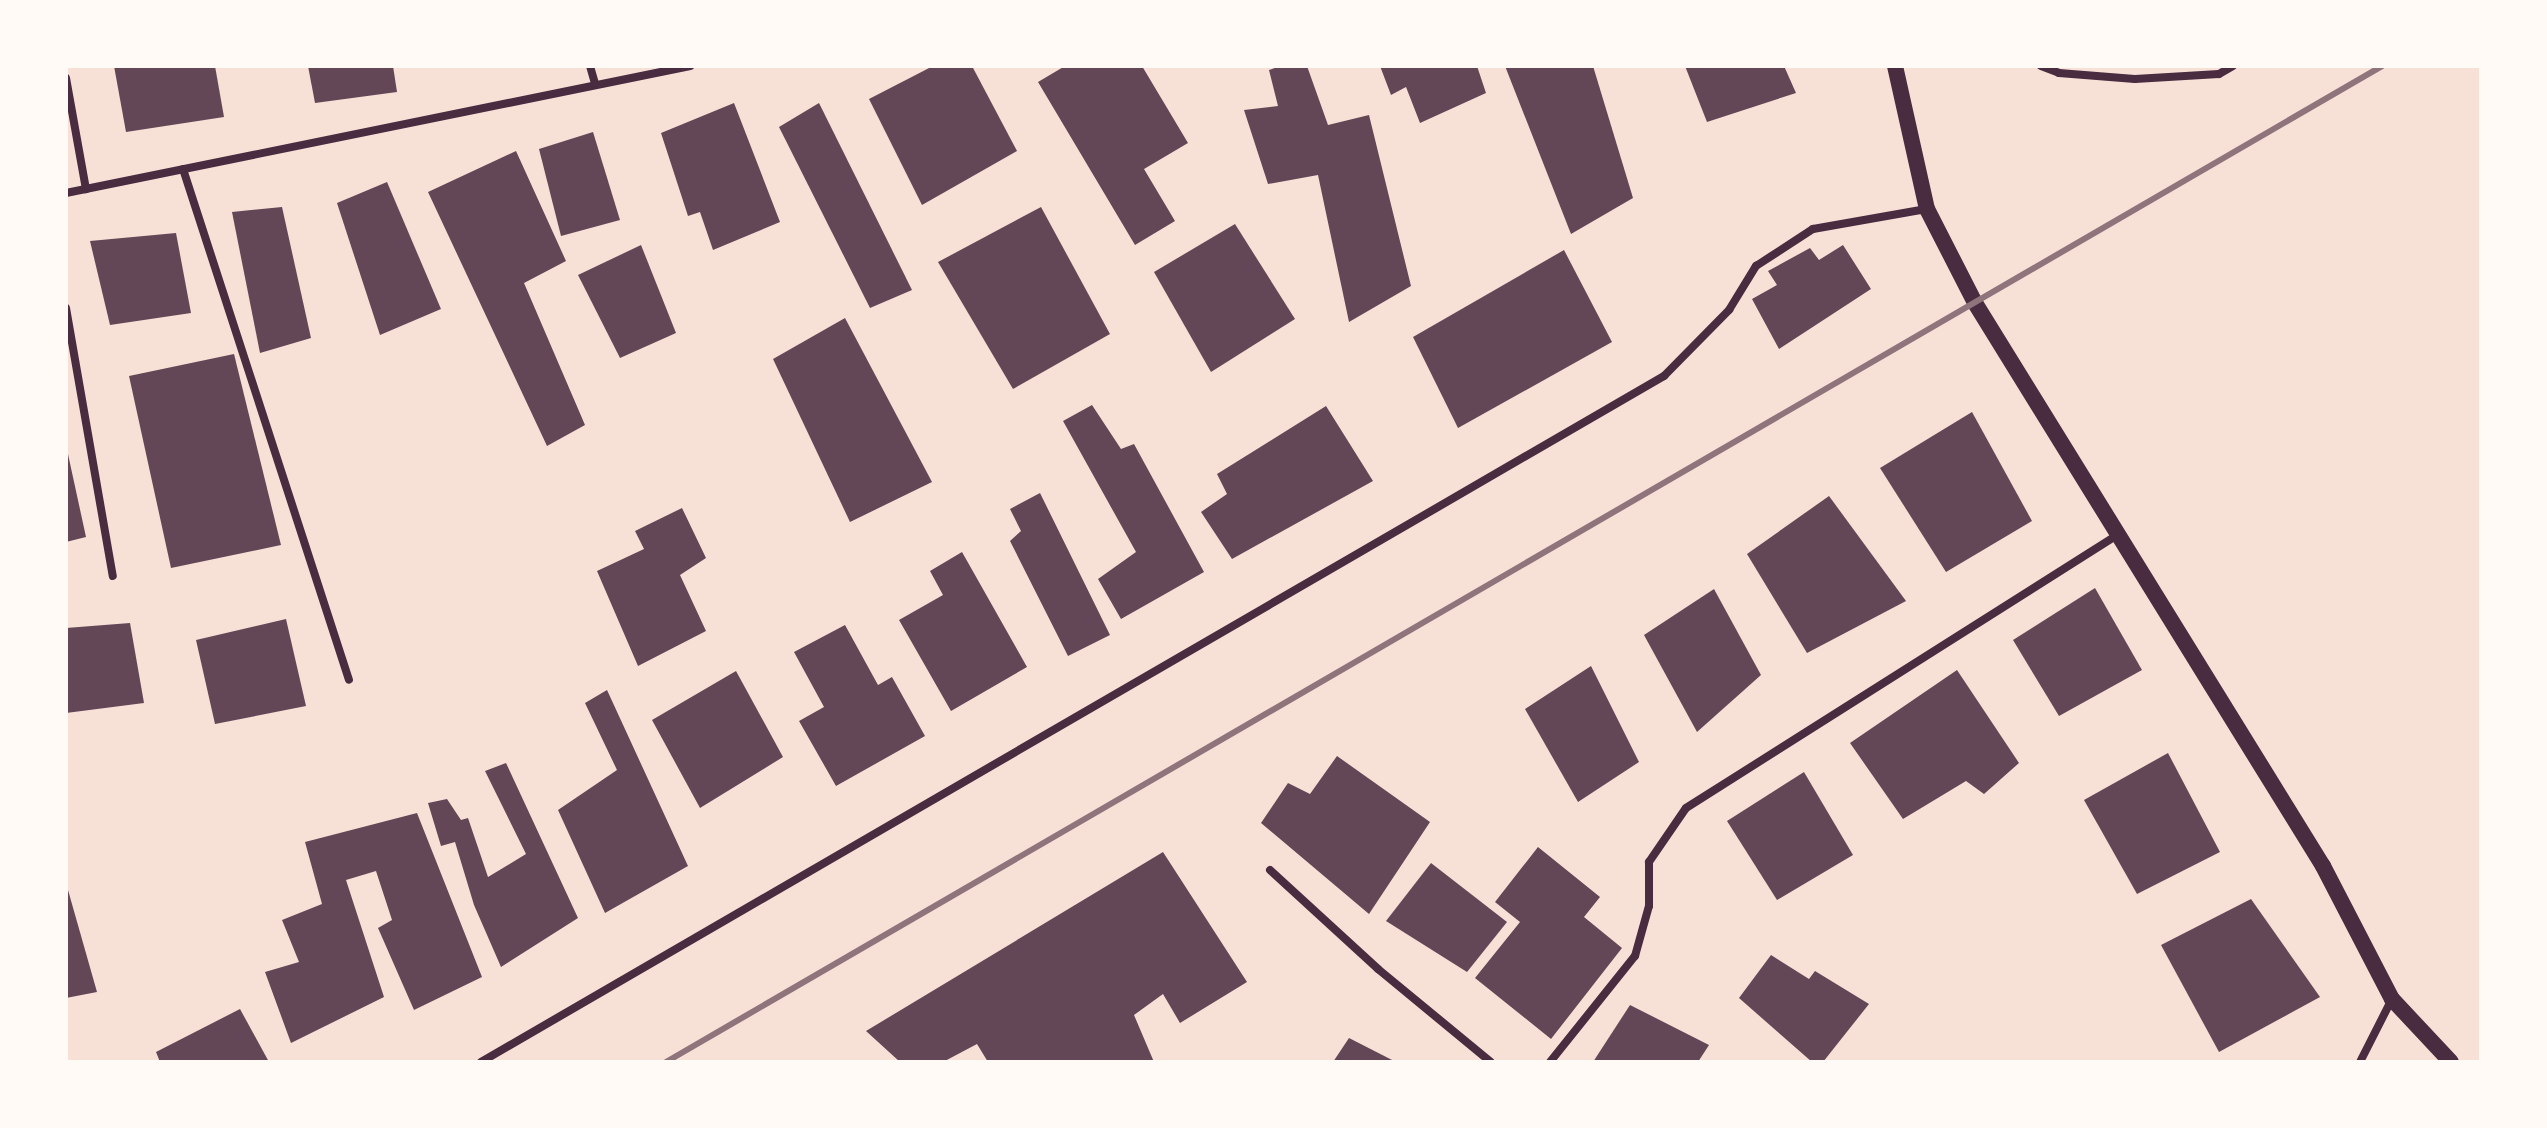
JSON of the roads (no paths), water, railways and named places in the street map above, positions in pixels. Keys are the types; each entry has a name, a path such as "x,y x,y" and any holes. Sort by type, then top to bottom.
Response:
{"main road":[{"path":"1895,66 1927,209 1975,303 2323,866 2392,999 2451,1062"}],"street":[{"path":"590,66 595,83"},
{"path":"66,193 690,66"},
{"path":"2041,66 2059,73 2135,79 2219,74 2233,66"},
{"path":"66,78 86,189"},
{"path":"183,169 349,680"},
{"path":"481,1062 1664,376 1729,310 1756,266 1813,229 1927,209"},
{"path":"66,308 113,576"},
{"path":"1550,1062 1635,956 1649,906 1649,862 1686,808 2119,534"},
{"path":"1270,870 1378,969 1491,1062"},
{"path":"2360,1062 2392,999"}],"railway":[{"path":"666,1062 2382,66"}]}
